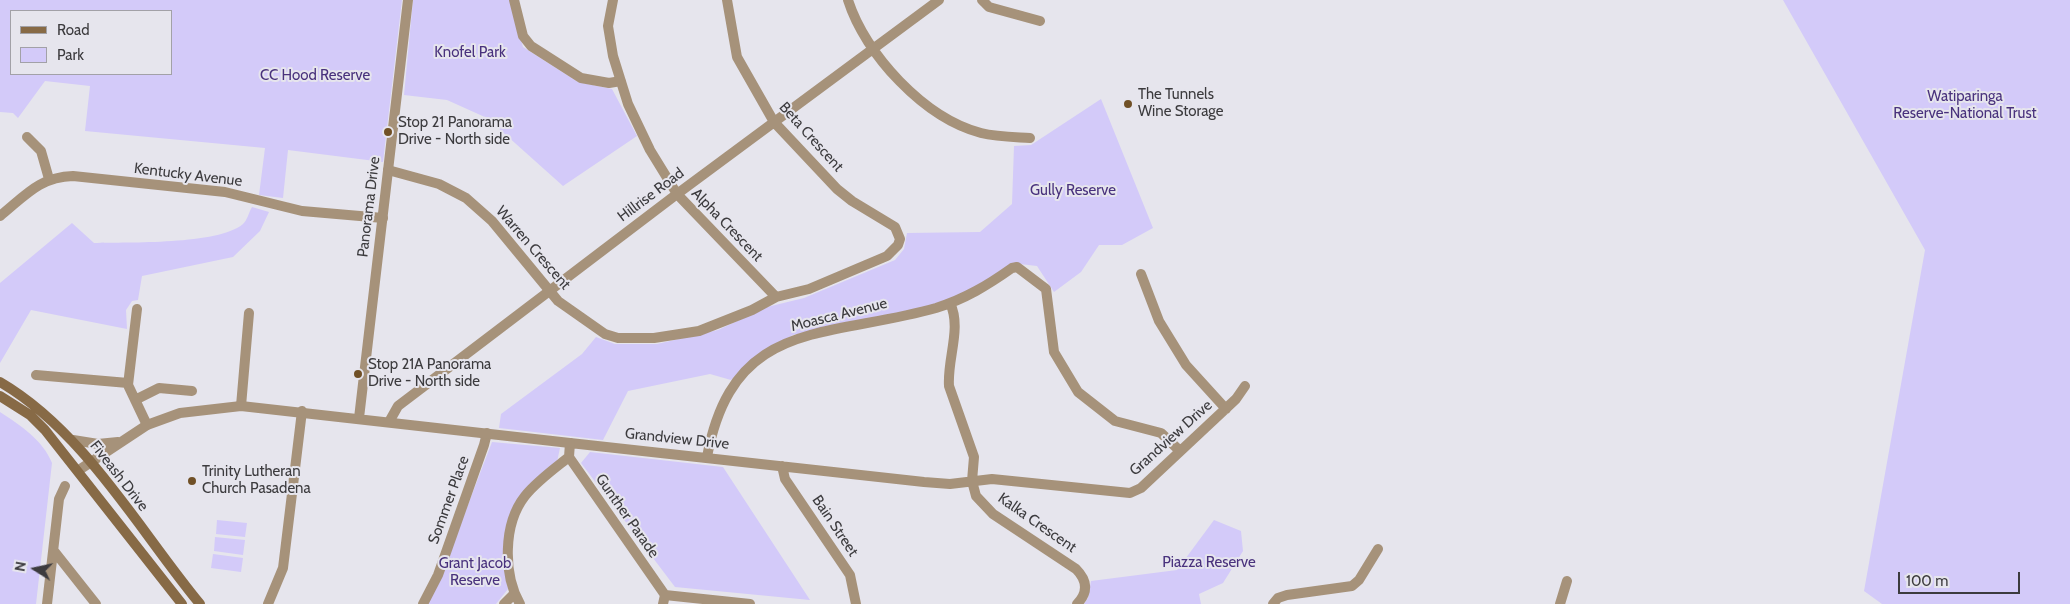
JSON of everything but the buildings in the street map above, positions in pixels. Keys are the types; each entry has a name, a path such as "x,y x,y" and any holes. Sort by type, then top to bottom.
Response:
{"main road":[{"name":"Fiveash Drive","path":"0,382 25,397 73,440 196,603"},
{"name":"Fiveash Drive","path":"0,396 30,415 79,470 182,604"}],"street":[{"name":"Panorama Drive","path":"359,418 408,0"},
{"path":"514,0 523,36 531,46 581,78 609,83 621,81"},
{"name":"Alpha Crescent","path":"613,0 608,26 613,56 628,104 650,150 676,194 776,297"},
{"name":"Beta Crescent","path":"727,0 737,57 774,122 837,189 852,201 890,223 900,239"},
{"path":"848,0 854,18 872,49 896,78 942,115 980,133 1030,138"},
{"name":"Hillrise Road","path":"389,422 398,406 676,194 939,0"},
{"path":"982,0 989,7 1040,21"},
{"path":"0,216 49,179 41,151 27,136"},
{"name":"Warren Crescent","path":"388,170 439,184 466,198 492,221 513,244 549,291 605,334 618,338 654,338 699,331 743,314 776,297 809,289 888,256 898,245 900,239"},
{"name":"Kentucky Avenue","path":"49,179 80,177 225,192 302,211 383,218"},
{"name":"Moasca Avenue","path":"706,457 729,390 763,354 796,339 950,303 975,293 1012,268 1021,269 1046,289 1054,352 1078,392 1115,421 1161,433 1180,451"},
{"path":"1141,274 1159,321 1186,364 1226,409"},
{"path":"950,303 955,320 948,376 974,458 972,481"},
{"path":"137,309 128,383 147,425"},
{"path":"241,406 249,313"},
{"path":"36,375 128,383"},
{"name":"Grandview Drive","path":"79,470 147,425 180,413 241,406 302,411 924,482 950,484 992,479 1130,493 1141,488 1226,409 1245,386"},
{"path":"135,400 159,388 192,391"},
{"path":"268,604 283,568 302,411"},
{"name":"Sommer Place","path":"424,604 441,567 484,445 486,433"},
{"path":"73,440 94,444 122,442"},
{"path":"520,604 514,594 508,553 512,523 524,497 569,457 570,443"},
{"name":"Gunther Parade","path":"569,457 664,600"},
{"name":"Bain Street","path":"782,466 785,479 850,576 856,604"},
{"name":"Kalka Crescent","path":"972,481 976,496 994,514 1076,569 1084,578 1086,588 1082,599 1077,604"},
{"path":"47,604 60,498 65,486"},
{"path":"1273,604 1278,598 1287,595 1352,586 1359,580 1378,549"},
{"path":"54,551 96,604"},
{"path":"1560,604 1567,581"},
{"path":"504,604 514,594"},
{"path":"664,600 750,604"}],"green space":[{"name":"CC Hood Reserve","path":"0,0 402,0 383,162 288,150 283,198 259,195 265,148 85,131 90,86 45,81 18,118 13,113 0,112"},
{"name":"Knofel Park","path":"413,0 510,0 523,47 578,82 612,89 637,136 563,186 487,118 447,100 404,95"},
{"name":"Watiparinga Reserve-National Trust","path":"1783,0 2070,0 2070,604 1882,604 1864,591 1925,250"},
{"name":"Gully Reserve","path":"1101,99 1153,228 1122,245 1099,245 1081,272 1054,292 1037,266 1011,263 995,278 934,306 793,335 755,357 731,380 710,374 628,391 603,440 499,428 501,414 582,354 596,337 615,344 657,344 718,330 767,307 804,298 895,260 904,249 907,233 980,232 1012,204 1014,146 1031,145"},
{"path":"252,207 269,212 260,231 233,257 142,276 138,300 132,301 126,310 127,329 31,310 0,363 0,283 72,223 94,243 172,241 214,236 231,231 244,223"},
{"path":"0,412 37,440 52,463 36,604 0,604"},
{"name":"Grant Jacob Reserve","path":"492,442 560,448 557,462 521,496 505,552 508,589 496,604 428,604 440,578"},
{"path":"590,452 723,467 810,600 675,587 581,463"},
{"path":"217,520 247,523 245,537 216,534"},
{"name":"Piazza Reserve","path":"1214,520 1241,531 1243,551 1223,583 1199,594 1201,604 1084,604 1088,598 1091,581 1177,570"},
{"path":"215,537 245,540 243,555 214,551"},
{"path":"213,554 243,558 241,572 211,568"}],"place":[{"name":"The Tunnels Wine Storage","path":"1128,104"},
{"name":"Stop 21 Panorama Drive - North side","path":"388,132"},
{"name":"Stop 21A Panorama Drive - North side","path":"358,374"},
{"name":"Trinity Lutheran Church Pasadena","path":"192,481"}]}
